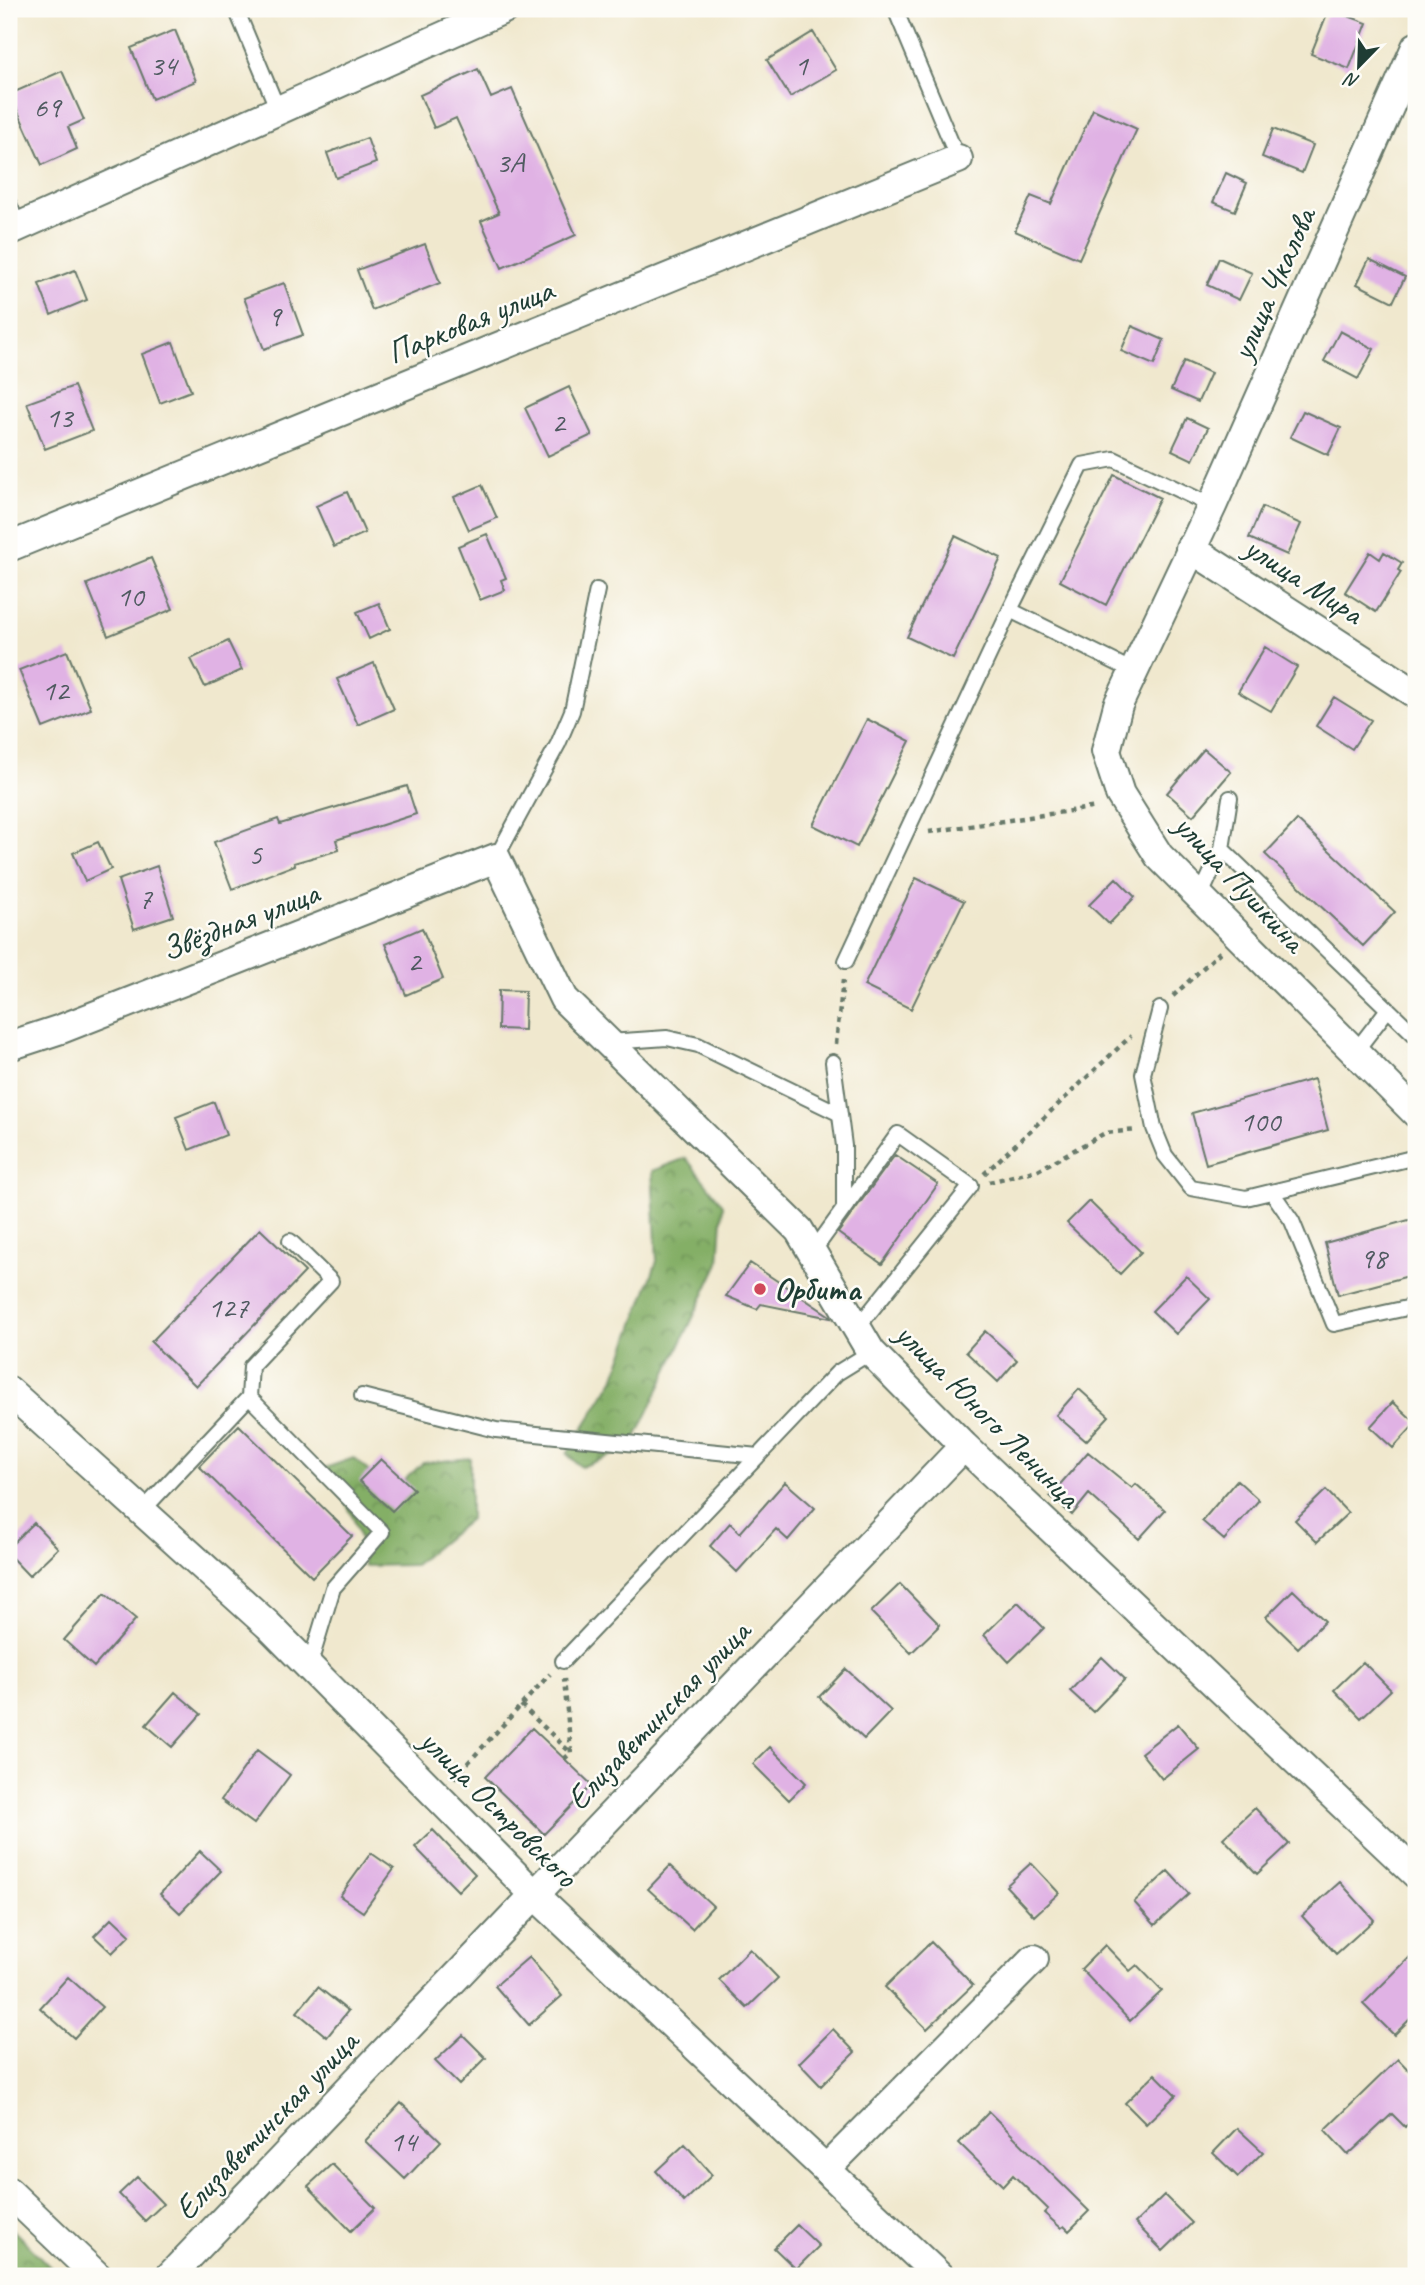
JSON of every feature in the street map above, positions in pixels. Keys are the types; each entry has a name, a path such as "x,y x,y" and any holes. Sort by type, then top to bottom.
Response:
{"street":[{"path":"12,220 278,110 504,9"},
{"name":"улица Чкалова","path":"1190,548 1212,506 1416,47"},
{"name":"Парковая улица","path":"9,547 958,159"},
{"name":"улица Пушкина","path":"1190,548 1118,705 1106,751 1125,802 1159,856 1416,1112"},
{"name":"улица Мира","path":"1190,548 1416,694"},
{"name":"улица Юного Ленинца","path":"496,859 565,999 799,1230 871,1352 964,1446 1416,1874"},
{"name":"Звёздная улица","path":"9,1046 74,1024 496,859"},
{"name":"улица Островского","path":"9,1391 309,1667 535,1895 939,2276"},
{"name":"Елизаветинская улица","path":"170,2276 964,1446"},
{"path":"826,2169 1034,1959"},
{"path":"9,2192 97,2276"}],"lane":[{"path":"236,9 278,110"},
{"path":"895,9 958,159"},
{"path":"846,961 1010,610 1082,466 1114,459 1212,506"},
{"path":"496,859 558,744 572,711 597,590"},
{"path":"1010,610 1133,671"},
{"path":"1200,897 1222,849 1230,798"},
{"path":"1222,849 1416,1036"},
{"path":"1160,1009 1143,1074 1154,1128 1165,1155 1191,1188 1246,1198 1416,1157"},
{"path":"1355,1052 1388,1009"},
{"path":"608,1042 667,1038 698,1045 840,1114"},
{"path":"834,1062 844,1146 844,1208"},
{"path":"812,1253 898,1133 971,1186 857,1328"},
{"path":"1272,1192 1292,1222 1334,1324 1416,1306"},
{"path":"142,1511 249,1397 251,1366 331,1282 290,1241"},
{"path":"563,1661 837,1373 871,1352"},
{"path":"362,1396 496,1430 758,1456"},
{"path":"249,1397 382,1532 333,1588 309,1667"}],"path":[{"path":"905,835 1125,802"},
{"path":"971,1186 1238,935"},
{"path":"834,1062 846,961"},
{"path":"971,1186 1038,1170 1105,1133 1154,1128"},
{"path":"437,1796 563,1661"},
{"path":"563,1661 571,1753"},
{"path":"521,1705 571,1753"},
{"path":"564,1759 571,1753"}],"green space":[{"path":"686,1158 723,1205 719,1263 631,1448 581,1467 567,1454 614,1379 657,1261 652,1171"},
{"path":"354,1458 391,1492 423,1463 470,1458 470,1519 414,1565 363,1566 356,1526 325,1468"},
{"path":"9,2226 59,2276 9,2276"}],"building":[{"path":"1329,9 1367,23 1349,69 1311,54"},
{"path":"175,30 196,81 152,99 131,48"},
{"path":"813,32 836,70 790,97 767,60"},
{"path":"478,69 491,98 512,89 576,235 502,268 481,221 499,213 456,118 434,128 420,95"},
{"path":"62,71 84,120 68,127 77,149 42,165 10,94"},
{"path":"1093,109 1137,129 1079,259 1015,231 1031,196 1051,204"},
{"path":"1273,129 1313,145 1302,173 1262,157"},
{"path":"367,138 376,163 336,178 327,153"},
{"path":"1226,173 1247,183 1235,211 1213,202"},
{"path":"425,244 440,283 372,310 357,270"},
{"path":"1219,258 1252,273 1239,300 1207,285"},
{"path":"1369,259 1405,277 1393,302 1357,284"},
{"path":"75,270 87,300 51,315 39,284"},
{"path":"284,283 303,335 264,349 244,298"},
{"path":"1132,326 1164,340 1154,365 1121,351"},
{"path":"1340,331 1374,349 1358,379 1324,361"},
{"path":"173,342 191,391 160,403 142,354"},
{"path":"1184,361 1211,373 1198,402 1171,390"},
{"path":"74,386 92,431 45,449 27,403"},
{"path":"569,387 592,435 548,456 525,408"},
{"path":"1303,411 1341,428 1328,455 1290,437"},
{"path":"1187,418 1208,428 1193,460 1172,450"},
{"path":"1114,475 1160,498 1106,605 1060,581"},
{"path":"482,485 497,518 469,530 454,497"},
{"path":"347,492 365,533 334,547 316,506"},
{"path":"1262,507 1301,524 1287,555 1249,538"},
{"path":"487,534 506,578 501,580 505,590 480,600 458,546"},
{"path":"955,536 1001,558 953,659 907,637"},
{"path":"1370,552 1380,559 1384,552 1402,563 1398,570 1401,572 1376,612 1345,592"},
{"path":"151,558 173,609 108,636 87,584"},
{"path":"379,603 390,629 369,639 357,612"},
{"path":"228,641 242,670 205,687 191,659"},
{"path":"1265,647 1297,667 1271,711 1238,692"},
{"path":"67,651 91,709 43,728 19,670"},
{"path":"374,663 394,709 358,725 337,679"},
{"path":"1334,697 1371,720 1352,749 1316,726"},
{"path":"867,719 910,741 857,847 813,825"},
{"path":"1204,749 1231,772 1193,816 1167,793"},
{"path":"407,786 416,814 336,840 339,850 294,863 295,865 232,889 214,842 278,819 280,824"},
{"path":"1297,820 1395,912 1363,946 1265,854"},
{"path":"98,842 111,869 85,881 73,853"},
{"path":"157,866 173,916 134,929 118,880"},
{"path":"916,878 964,901 911,1009 864,986"},
{"path":"1116,878 1135,897 1109,924 1089,905"},
{"path":"422,928 443,979 406,995 385,944"},
{"path":"499,990 525,991 524,1030 498,1029"},
{"path":"1314,1079 1328,1130 1206,1164 1192,1113"},
{"path":"214,1102 226,1135 189,1150 176,1117"},
{"path":"895,1155 938,1184 882,1264 838,1233"},
{"path":"1089,1201 1141,1252 1120,1274 1067,1223"},
{"path":"1416,1218 1416,1274 1338,1295 1325,1243"},
{"path":"260,1229 305,1272 196,1386 151,1342"},
{"name":"Орбита","path":"750,1263 831,1318 761,1304 757,1309 726,1296"},
{"path":"1186,1276 1210,1299 1176,1334 1152,1311"},
{"path":"985,1331 1017,1360 998,1382 966,1352"},
{"path":"1079,1389 1109,1416 1086,1441 1056,1415"},
{"path":"1393,1402 1416,1423 1393,1448 1370,1427"},
{"path":"239,1425 352,1536 312,1577 199,1466"},
{"path":"1088,1452 1132,1488 1136,1484 1165,1510 1139,1539 1089,1494 1072,1515 1050,1496"},
{"path":"381,1459 414,1489 392,1511 359,1481"},
{"path":"1237,1480 1259,1500 1224,1540 1202,1521"},
{"path":"785,1482 815,1508 788,1540 776,1529 737,1572 710,1546 730,1523 740,1533"},
{"path":"1326,1490 1348,1513 1317,1542 1295,1520"},
{"path":"34,1523 58,1548 29,1576 9,1555 9,1547"},
{"path":"900,1584 940,1625 911,1653 871,1612"},
{"path":"1293,1590 1325,1621 1298,1648 1266,1617"},
{"path":"105,1593 136,1619 94,1667 64,1640"},
{"path":"1018,1602 1044,1628 1009,1662 984,1635"},
{"path":"1102,1657 1125,1679 1093,1712 1070,1691"},
{"path":"1363,1662 1391,1690 1361,1718 1334,1690"},
{"path":"846,1669 891,1711 864,1739 819,1697"},
{"path":"175,1692 201,1714 172,1747 146,1725"},
{"path":"1178,1724 1199,1749 1162,1779 1141,1753"},
{"path":"532,1728 592,1785 544,1834 485,1777"},
{"path":"770,1747 806,1783 789,1800 753,1764"},
{"path":"257,1750 290,1775 254,1824 221,1800"},
{"path":"1255,1808 1289,1844 1257,1874 1223,1838"},
{"path":"433,1830 475,1874 458,1891 415,1847"},
{"path":"200,1851 221,1871 180,1913 160,1894"},
{"path":"371,1853 394,1869 363,1912 340,1896"},
{"path":"1031,1863 1059,1893 1034,1916 1006,1886"},
{"path":"670,1866 713,1906 692,1929 648,1889"},
{"path":"1168,1871 1189,1894 1155,1925 1134,1902"},
{"path":"1340,1882 1374,1920 1336,1954 1302,1916"},
{"path":"112,1918 130,1935 112,1953 94,1936"},
{"path":"931,1942 973,1985 927,2029 885,1987"},
{"path":"1105,1945 1130,1971 1137,1965 1162,1991 1130,2021 1081,1969"},
{"path":"750,1949 778,1978 747,2008 719,1980"},
{"path":"1416,1951 1416,2013 1394,2035 1363,2004"},
{"path":"529,1957 562,1996 529,2025 495,1986"},
{"path":"68,1977 102,2007 74,2038 40,2008"},
{"path":"318,1987 348,2011 327,2037 297,2012"},
{"path":"833,2029 855,2052 821,2086 799,2063"},
{"path":"463,2035 486,2058 459,2085 435,2061"},
{"path":"1398,2059 1416,2078 1416,2116 1405,2127 1392,2114 1348,2155 1325,2130"},
{"path":"1155,2074 1176,2095 1146,2124 1125,2103"},
{"path":"401,2103 441,2141 405,2179 365,2141"},
{"path":"989,2112 1089,2211 1069,2231 1064,2226 1061,2228 1044,2213 1048,2209 1013,2175 1003,2186 959,2143"},
{"path":"1237,2128 1263,2152 1238,2177 1213,2153"},
{"path":"685,2144 712,2175 684,2202 656,2171"},
{"path":"332,2164 375,2208 351,2231 308,2186"},
{"path":"137,2177 163,2204 145,2221 119,2194"},
{"path":"1164,2195 1192,2223 1163,2251 1135,2223"},
{"path":"797,2225 819,2246 796,2269 774,2248"}],"place":[{"name":"Орбита","path":"760,1289"}]}
